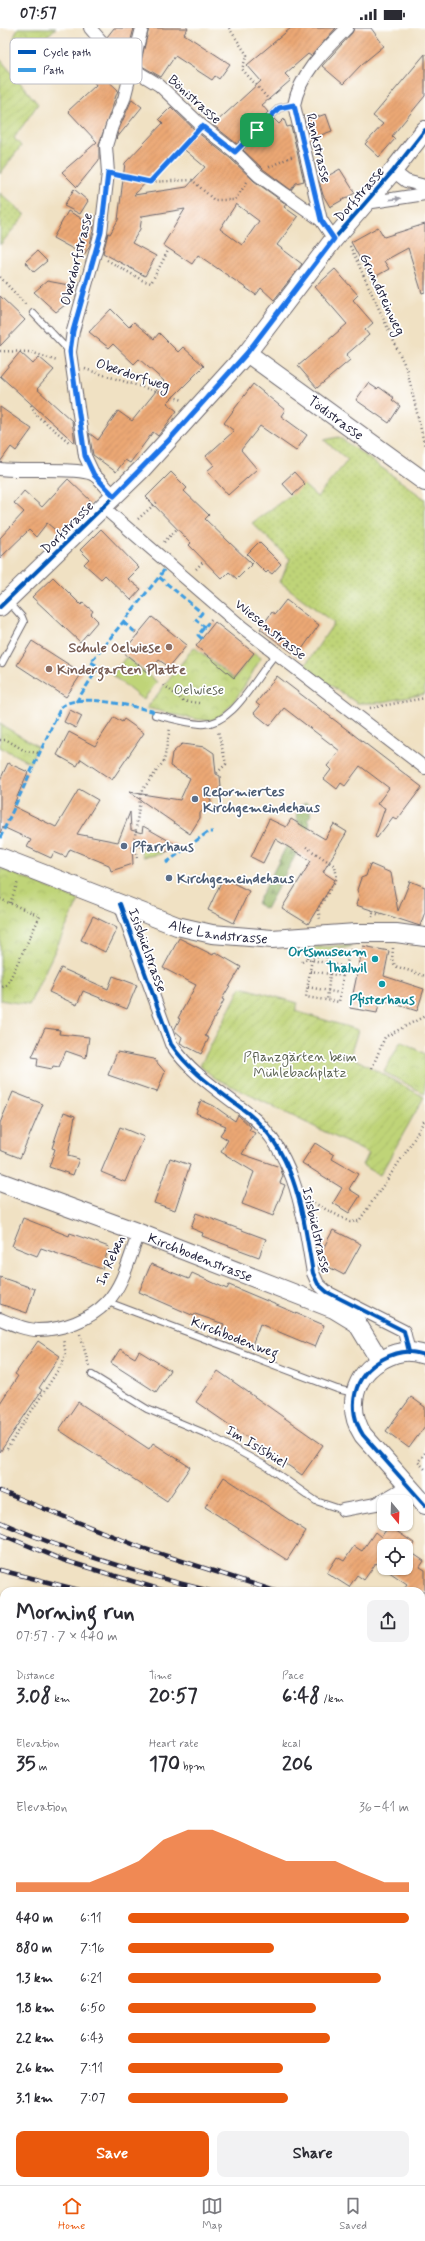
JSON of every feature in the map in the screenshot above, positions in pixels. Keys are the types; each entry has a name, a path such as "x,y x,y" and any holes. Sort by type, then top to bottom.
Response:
{"street":[{"name":"Bönistrasse","path":"90,28 99,38"},
{"name":"Oberdorfstrasse","path":"139,38 142,28"},
{"name":"Rankstrasse","path":"321,220 303,149 294,105 297,91 317,59 347,28"},
{"name":"Bönistrasse","path":"142,75 159,85 202,126 235,152 258,175 321,220 341,240"},
{"name":"Oberdorfstrasse","path":"94,475 85,456 70,352 73,331 101,232 108,173 106,146 112,126 124,99 127,84"},
{"name":"Dorfstrasse","path":"4,604 169,440 247,353 341,240 366,203 425,130"},
{"path":"393,171 406,181 425,186"},
{"path":"366,203 425,194"},
{"name":"Tödistrasse","path":"247,353 425,482"},
{"path":"0,469 23,472 83,471 94,475"},
{"name":"Wiesenstrasse","path":"94,475 108,502 242,627 425,768"},
{"name":"Alte Landstrasse","path":"0,857 177,926 212,934 272,939 356,933 396,933 425,937"},
{"name":"Isisbüelstrasse","path":"120,904 171,1044 181,1059 195,1074 250,1115 267,1132 291,1172 300,1200 314,1273 318,1284 327,1292 404,1331 417,1354"},
{"name":"Kirchbodenstrasse","path":"0,1182 139,1233 340,1312 356,1323 380,1361"},
{"name":"In Reben","path":"0,1319 19,1326 37,1330 59,1327 77,1322 94,1313 108,1302 119,1285 139,1233"},
{"path":"417,1354 389,1356 363,1374 354,1393 354,1415 357,1425 363,1435 409,1485 425,1505"},
{"name":"Im Isisbüel","path":"343,1510 376,1504 409,1485"}],"lane":[{"path":"235,152 279,108 294,105"},
{"path":"33,313 70,352"},
{"path":"2,663 24,622 22,616 4,604"},
{"path":"155,714 201,724 216,723 234,710 276,654"},
{"name":"Kirchbodenweg","path":"108,1302 337,1389 354,1393"},
{"name":"Im Isisbüel","path":"92,1376 147,1409 222,1442 266,1466 316,1501 343,1510"}],"path":[{"path":"229,28 247,55 242,69 268,100 279,108"},
{"path":"150,182 202,126"},
{"path":"108,173 150,182 192,180 214,200 235,200 247,182 272,164 283,161 303,149"},
{"path":"95,253 142,280 151,283 169,250"},
{"path":"0,277 11,286 33,313"},
{"path":"31,405 36,415 74,446"},
{"path":"133,524 157,502"},
{"path":"160,547 178,528"},
{"path":"192,574 204,561"},
{"path":"164,685 183,701 199,703"},
{"path":"363,709 425,698"},
{"path":"137,858 134,843 141,792 164,761 171,718"},
{"path":"216,723 226,764 217,773"},
{"path":"0,740 7,740 25,750 38,753"},
{"path":"306,847 335,866 338,878 318,909 321,923"},
{"path":"10,903 20,879"},
{"path":"0,899 40,916 8,985 0,988"},
{"path":"371,919 373,913 379,914"},
{"path":"394,944 392,963 425,976"},
{"path":"306,948 307,959"},
{"path":"352,949 343,976 339,1002 306,997 312,960 326,953 352,949"},
{"path":"339,950 348,959"},
{"path":"326,953 327,964"},
{"path":"302,962 307,959 346,967"},
{"path":"327,1000 331,964"},
{"path":"310,971 343,976"},
{"path":"308,987 340,993"},
{"path":"372,1068 384,1037 425,1016"},
{"path":"300,1200 311,1201 350,1222 359,1221 410,1146 425,1119"},
{"path":"79,1330 92,1376"},
{"path":"7,1449 62,1364 66,1355 62,1335"},
{"path":"425,1453 418,1462 425,1469"},
{"path":"0,1912 0,1918"}],"green space":[{"path":"18,28 56,28 45,38 14,38"},
{"path":"0,59 10,71 10,84 21,84 38,104 14,138 21,146 0,174"},
{"path":"0,193 25,215 0,245"},
{"path":"339,437 425,499 425,694 377,703 357,703 304,667 334,623 280,582 290,559 252,523 292,494 303,484 317,497 348,460 324,440"},
{"name":"Oelwiese","path":"194,647 234,679 254,653 261,658 233,703 218,717 211,720 189,718 147,708"},
{"path":"126,657 157,682 143,700 112,675"},
{"path":"0,724 37,746 30,763 0,747"},
{"path":"305,802 308,803 311,815 307,820 310,823 306,836 266,909 257,904 288,843 300,827 297,819 297,813 299,808"},
{"path":"137,843 164,849 161,854 143,857"},
{"path":"0,868 79,900 29,1005 0,1000"},
{"path":"351,945 350,947 309,957 308,948"},
{"name":"Pflanzgärten beim Mühlebachplatz","path":"241,987 298,1003 295,1011 358,1030 350,1056 424,1097 380,1175 362,1165 368,1153 215,1078 200,1066"},
{"path":"401,1041 425,1054 425,1094 384,1072"}],"building":[{"path":"114,28 134,28 131,38 107,37"},
{"path":"149,28 188,28 184,34 230,64 219,79 215,76 212,80 175,56 161,77 142,66 142,57"},
{"path":"291,28 336,28 311,56 308,54 285,74 291,80 262,105 268,112 237,144 213,125 261,81 247,65"},
{"path":"354,28 371,28 384,46 362,64 343,84 322,66 352,33"},
{"path":"425,54 425,96 392,136 395,139 379,157 365,144 383,124 373,116"},
{"path":"112,84 118,90 99,144 99,160 77,187 62,172 97,142 68,111 96,85"},
{"path":"132,99 142,107 116,139 119,129"},
{"path":"171,107 197,132 230,158 254,181 286,204 284,207 298,217 277,245 302,264 274,300 261,288 256,295 198,255 192,264 163,245 185,209 142,216 140,229 132,243 156,256 145,276 103,253 108,233 110,234 118,220 125,163 163,123 159,119","holes":["180,146 205,167 187,187 134,195","236,204 259,221 242,245 220,229"]},
{"path":"326,114 332,131 310,139 305,121"},
{"path":"274,119 279,124 284,119 287,127 291,126 304,181 296,183 291,190 263,169 243,150"},
{"path":"340,169 355,193 330,207 323,195 319,181"},
{"path":"74,189 88,201 80,214 64,206"},
{"path":"68,211 94,225 90,245 84,255 53,238"},
{"path":"425,224 425,292 422,293 408,248 384,261 389,269 371,279 351,242 378,227 384,237"},
{"path":"37,251 47,261 34,272 25,262"},
{"path":"335,269 358,295 353,300 373,323 365,330 369,335 346,355 350,360 317,388 298,366 347,324 315,287"},
{"path":"47,281 69,285 65,305 56,312 34,292"},
{"path":"0,296 25,320 0,346"},
{"path":"111,309 129,327 134,322 154,339 159,333 178,352 183,347 204,366 167,403 177,411 158,436 153,432 130,463 125,460 116,472 93,455 89,433 98,440 118,411 132,421 164,381 139,359 134,364 113,344 109,348 89,332"},
{"path":"20,352 33,364 39,357 54,370 37,389 72,421 75,443 0,376"},
{"path":"368,383 377,389 379,387 394,398 392,400 400,406 389,423 356,400"},
{"path":"253,384 285,410 281,416 307,435 296,451 260,426 241,450 257,469 228,495 207,471 214,465 206,456 234,431 224,423"},
{"path":"0,407 32,429 16,451 11,447 0,462"},
{"path":"171,472 187,488 184,491 209,515 205,519 252,564 237,579 229,572 222,579 189,545 191,543 146,497"},
{"path":"294,472 305,484 293,495 282,483"},
{"path":"68,479 92,502 60,534 47,523 36,537 29,530 0,558 0,538 24,512 14,503 24,491 42,507"},
{"path":"101,529 139,568 128,579 141,589 131,600 105,575 101,579 84,564 89,559 80,550"},
{"path":"259,542 281,564 272,574 268,571 266,573 247,554"},
{"path":"53,577 81,605 83,603 93,611 91,614 98,621 80,642 32,597"},
{"path":"286,600 319,625 297,656 260,629 272,612 275,614"},
{"path":"152,617 187,645 169,667 159,660 149,673 123,652"},
{"path":"215,622 254,653 234,678 196,646"},
{"name":"Kindergarten Platte","path":"32,641 82,673 66,697 17,665"},
{"path":"277,676 422,787 397,820 393,817 377,838 375,837 385,808 377,804 389,788 360,766 345,786 341,783 337,789 324,779 331,770 327,766 340,751 284,708 270,726 254,713 260,706 256,703"},
{"path":"70,710 82,716 76,728 64,722"},
{"path":"114,717 122,722 124,719 144,733 112,780 81,759 77,766 57,755 69,732 95,746"},
{"name":"Reformiertes Kirchgemeindehaus","path":"182,744 205,747 214,753 216,774 220,776 221,786 210,797 211,802 200,813 200,818 190,834 129,792 180,800 190,778 170,766 172,753"},
{"path":"8,763 28,772 13,806 56,827 79,789 98,800 77,834 118,842 130,812 131,830 142,833 143,826 180,847 166,852 132,845 133,864 111,871 109,865 70,849 66,857 54,852 51,858 27,847 31,840 3,827 0,833 0,780"},
{"path":"269,819 286,827 291,819 325,839 334,824 347,832 323,872 335,880 308,924 282,908 311,861 275,839 263,863 251,857"},
{"path":"370,864 391,873 398,911 410,881 425,887 425,912 420,926 356,905 359,895 357,890 361,878 366,876"},
{"path":"223,878 249,891 234,923 208,910"},
{"path":"93,916 117,928 105,952 81,940"},
{"path":"179,938 213,955 215,952 241,967 222,999 224,1000 205,1036 209,1038 201,1054 180,1043 182,1037 174,1030 180,1019 178,1018 196,985 163,968"},
{"name":"Pfisterhaus","path":"363,946 389,951 384,976 424,989 417,1011 380,999 377,1013 350,1008"},
{"path":"61,968 108,989 113,976 137,985 127,1009 83,991 77,1005 49,992"},
{"path":"45,1028 60,1030 59,1034 89,1037 86,1058 66,1051 59,1067 53,1066 52,1069 37,1066 38,1058 32,1057"},
{"path":"117,1052 154,1059 165,1072 157,1092 108,1075"},
{"path":"13,1092 43,1104 20,1158 0,1150 0,1123"},
{"path":"201,1100 214,1106 235,1121 238,1115 251,1127 249,1130 255,1133 242,1154 280,1167 283,1176 280,1183 285,1185 273,1216 242,1204 254,1172 221,1152 228,1140 220,1135 226,1126 196,1113"},
{"path":"64,1112 75,1116 68,1156 79,1159 73,1175 49,1167 55,1149 52,1148"},
{"path":"120,1127 144,1137 125,1182 101,1172"},
{"path":"315,1143 334,1155 332,1159 358,1174 349,1189 360,1196 349,1213 333,1203 342,1188 302,1163"},
{"path":"170,1158 190,1165 175,1210 154,1203"},
{"path":"196,1213 266,1239 259,1257 202,1236 203,1233 191,1228"},
{"path":"23,1218 69,1236 70,1233 109,1247 102,1269 41,1248 37,1256 12,1246"},
{"path":"333,1230 361,1244 344,1275 319,1262 318,1258"},
{"path":"151,1264 189,1279 192,1273 227,1289 229,1285 324,1325 315,1347 260,1324 252,1345 220,1333 224,1324 195,1314 194,1316 139,1292"},
{"path":"0,1277 35,1289 27,1313 0,1304"},
{"path":"38,1341 60,1356 39,1388 42,1390 0,1452 0,1403 18,1376 15,1374"},
{"path":"120,1349 135,1358 139,1351 170,1370 156,1392 111,1363"},
{"path":"218,1371 323,1445 302,1475 196,1402"},
{"path":"411,1397 425,1407 425,1426 409,1448 386,1431"},
{"path":"78,1402 149,1449 153,1443 190,1467 167,1501 59,1430"},
{"path":"224,1477 306,1531 287,1560 205,1507"},
{"path":"385,1531 396,1531 408,1539 377,1539 377,1564 376,1563 364,1580 357,1575 349,1587 327,1573 337,1557 344,1561 354,1546 362,1551 375,1532 381,1537"},
{"path":"413,1554 424,1561 420,1567 425,1570 425,1587 405,1587 407,1584 394,1575 413,1575"}],"railway":[{"path":"0,1491 145,1549 263,1587"},
{"path":"0,1522 77,1552 156,1577 195,1587"},
{"path":"0,1534 63,1560 152,1587"},
{"path":"0,1570 67,1587"}],"marked path":[{"path":"164,570 159,577 202,613 196,620 205,627"},
{"path":"76,702 99,667 91,662 159,577"},
{"path":"123,622 135,632"},
{"path":"202,639 198,635 208,623"},
{"path":"0,838 61,707 69,703 92,700 152,711 155,715"},
{"path":"166,863 208,832 213,832"}],"cycle path":[{"path":"0,607 141,470 247,353 334,239 393,171 425,130"},
{"path":"120,904 171,1044 197,1074 249,1114 265,1130 278,1148 288,1167 301,1208 313,1273 318,1284 327,1292 404,1331 409,1352"},
{"path":"425,1355 407,1352 383,1359 373,1366 359,1383 355,1393 354,1403 358,1425 363,1435 425,1505"}],"place":[{"name":"Schule Oelwiese","path":"169,647"},
{"name":"Kindergarten Platte","path":"49,669"},
{"name":"Reformiertes Kirchgemeindehaus","path":"195,799"},
{"name":"Pfarrhaus","path":"124,846"},
{"name":"Kirchgemeindehaus","path":"169,878"},
{"name":"Ortsmuseum Thalwil","path":"375,959"},
{"name":"Pfisterhaus","path":"382,984"}],"route":[{"path":"294,105 296,120 321,220 334,239 247,353 169,440 114,496 94,475 85,456 70,352 73,331 101,232 108,173 150,182 202,126 235,152 257,130 279,108 294,105"}]}
